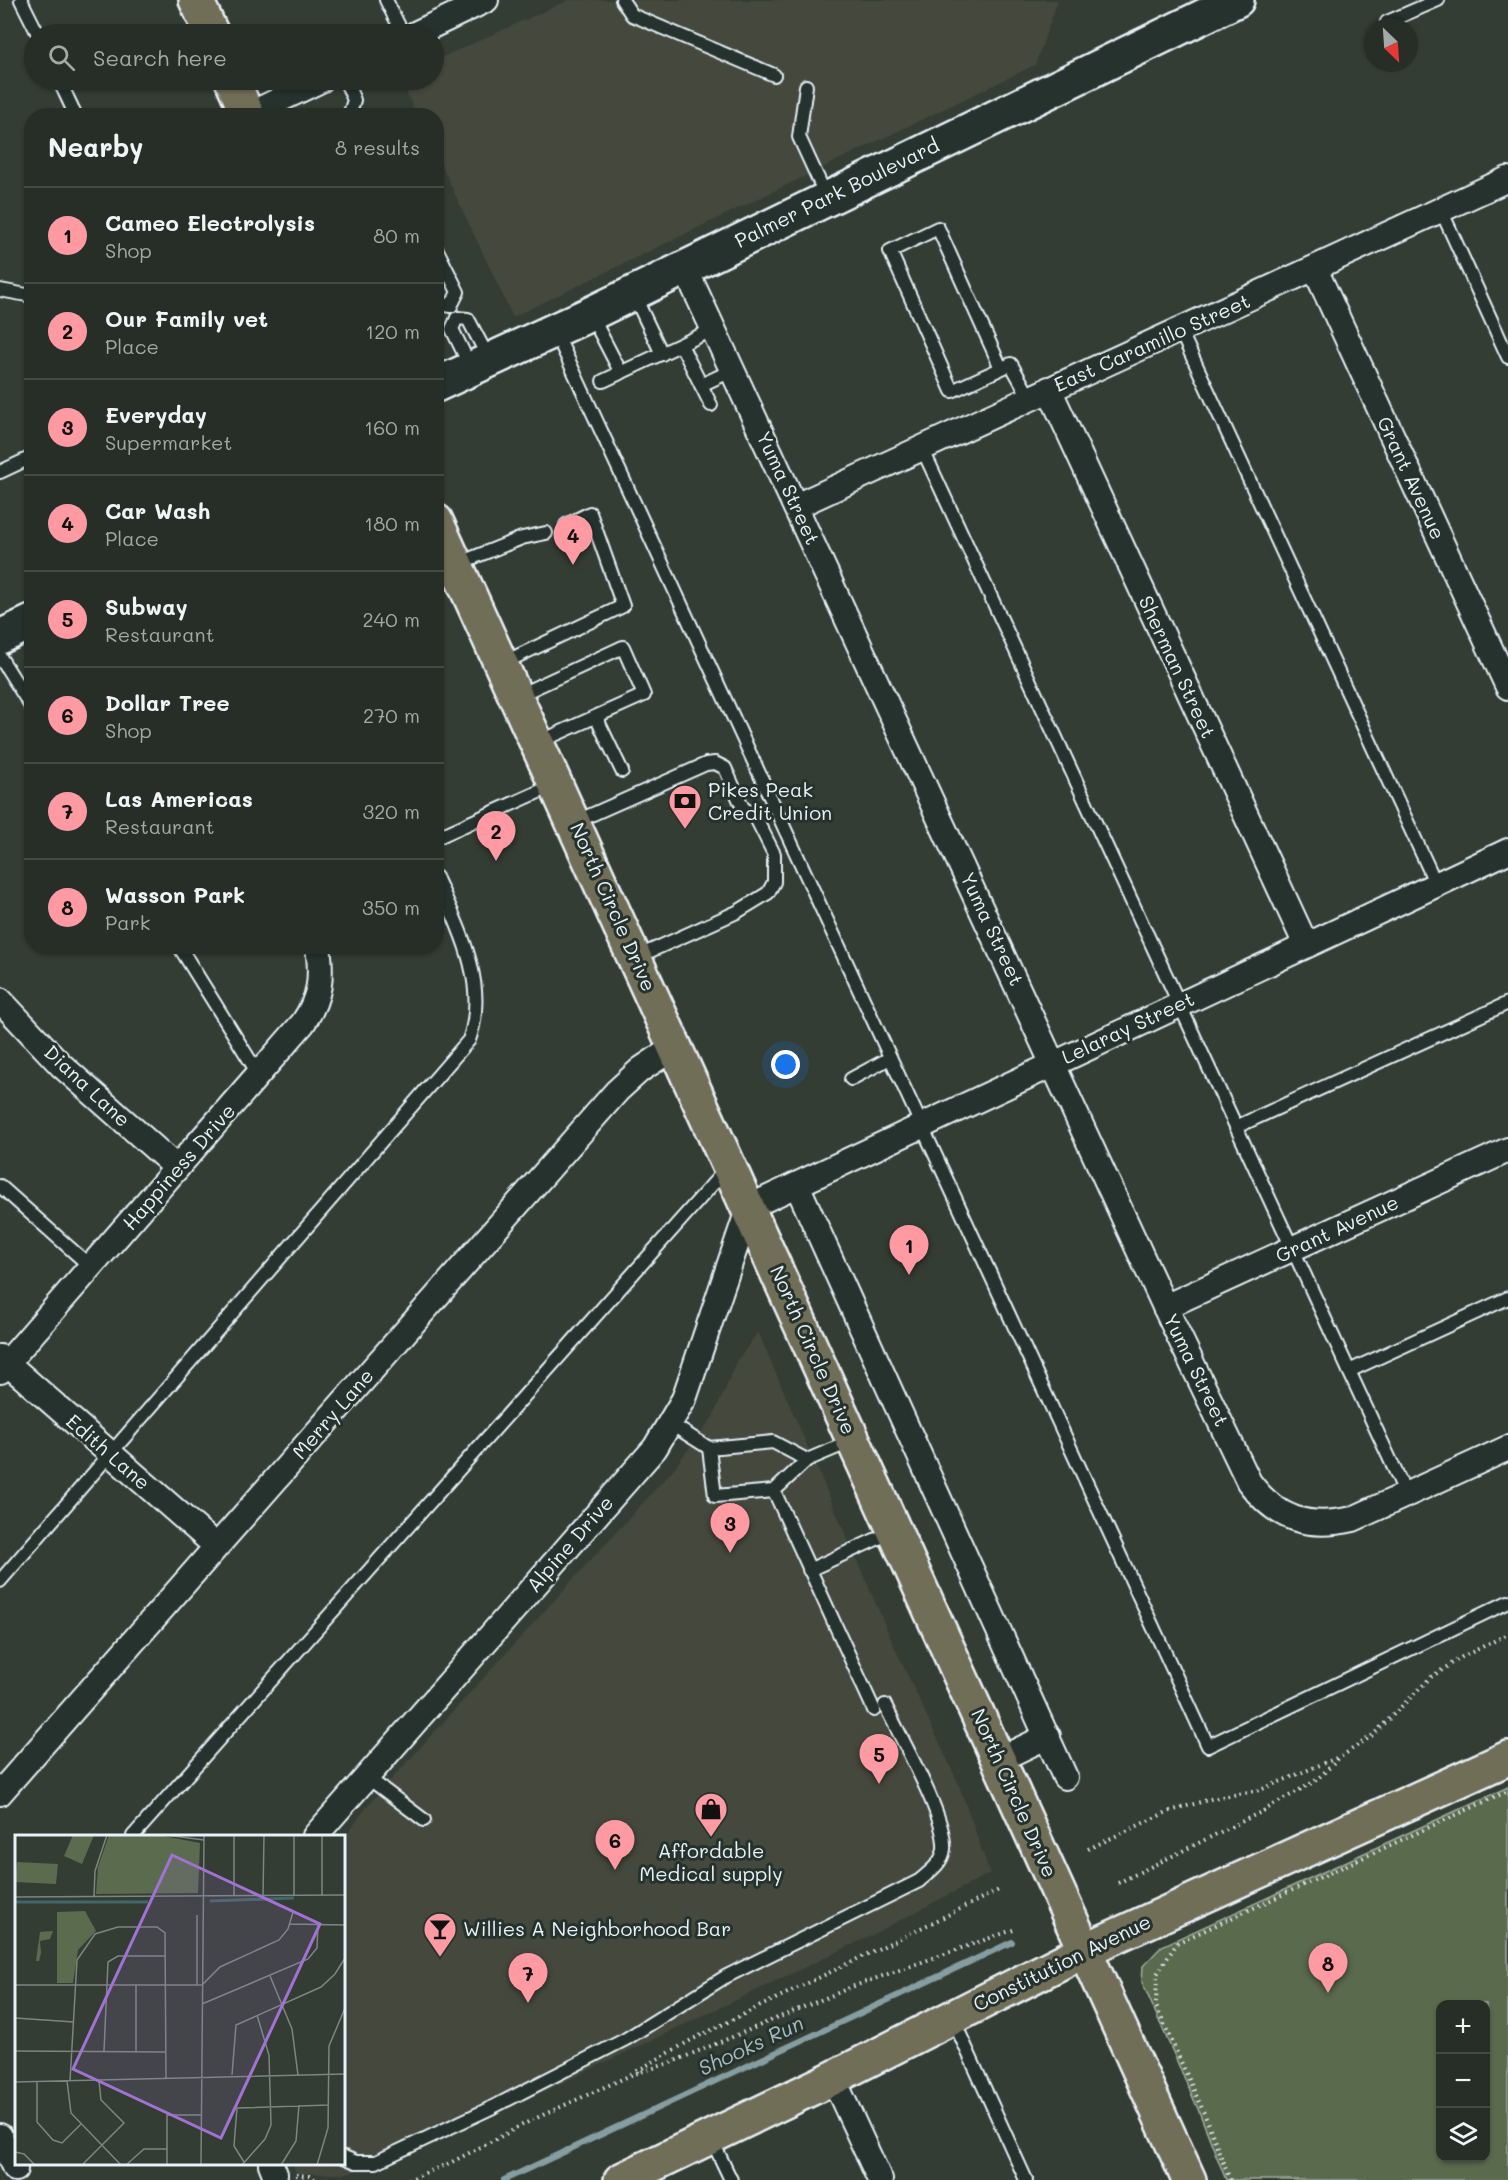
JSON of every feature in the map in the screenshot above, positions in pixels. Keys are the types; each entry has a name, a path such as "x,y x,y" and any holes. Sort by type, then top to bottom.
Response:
{"main road":[{"path":"196,0 207,24"},
{"name":"Palmer Park Boulevard","path":"444,381 555,331 1237,0"},
{"path":"237,90 245,108"},
{"name":"North Circle Drive","path":"444,538 575,822 1189,2180"},
{"path":"0,637 24,626"},
{"name":"Constitution Avenue","path":"621,2180 832,2078 1085,1950 1508,1758"}],"street":[{"path":"436,24 486,0"},
{"path":"263,108 300,90"},
{"name":"East Caramillo Street","path":"796,506 1508,179"},
{"name":"Yuma Street","path":"685,268 1054,1062 1165,1307 1249,1482 1264,1502 1307,1523 1332,1524 1353,1519 1508,1448"},
{"name":"Grant Avenue","path":"1315,269 1508,687"},
{"name":"Sherman Street","path":"1039,394 1306,945"},
{"name":"Lelaray Street","path":"749,1208 1054,1062 1508,851"},
{"name":"Happiness Drive","path":"2,1364 91,1267 259,1075 315,1006 321,985 319,954"},
{"name":"Diana Lane","path":"0,1000 61,1065 177,1168"},
{"name":"Merry Lane","path":"0,1793 617,1091 640,1070 676,1046"},
{"name":"Grant Avenue","path":"1165,1307 1508,1150"},
{"path":"796,1185 1065,1777"},
{"name":"Alpine Drive","path":"316,1835 655,1448 671,1424 696,1368 749,1208"},
{"name":"Edith Lane","path":"2,1364 111,1454 216,1546"},
{"path":"999,1760 1048,1736"},
{"path":"832,2078 880,2180"},
{"path":"0,2136 14,2169"}],"lane":[{"path":"21,0 33,24"},
{"path":"387,0 398,24"},
{"path":"622,0 632,15 774,75"},
{"path":"1396,18 1438,0"},
{"path":"806,86 799,137 827,198"},
{"path":"64,90 72,108"},
{"path":"350,90 354,100 352,108"},
{"path":"1441,210 1508,357"},
{"path":"1001,368 938,228 890,250 952,391 1011,364 1039,394"},
{"path":"444,264 458,292 451,306"},
{"path":"0,291 24,295"},
{"path":"633,293 662,354"},
{"path":"444,305 451,306"},
{"path":"451,306 457,318"},
{"path":"590,314 621,373"},
{"path":"457,318 468,319 481,365"},
{"path":"457,318 452,329 481,365"},
{"path":"603,381 714,330"},
{"path":"1180,330 1436,884"},
{"path":"555,331 1208,1746 1508,1602"},
{"path":"681,345 711,405"},
{"path":"701,385 733,370"},
{"path":"922,448 1406,1494"},
{"path":"0,472 24,460"},
{"path":"502,663 623,606 590,513 566,525"},
{"path":"456,564 522,538 546,533"},
{"path":"517,696 622,647 644,695 539,743"},
{"path":"0,657 24,695"},
{"path":"596,717 622,771"},
{"path":"575,822 706,764 720,764 725,768 743,808 755,816 774,854 774,882 768,893 737,912 636,957"},
{"path":"444,834 557,784"},
{"path":"0,1581 469,1040 476,1022 477,998 466,946 444,895"},
{"path":"184,954 259,1075"},
{"path":"1236,1127 1508,1003"},
{"path":"851,1079 890,1058"},
{"path":"134,1835 730,1165"},
{"path":"0,1186 91,1267"},
{"path":"1349,1371 1508,1299"},
{"path":"671,1424 709,1448 773,1442 807,1460"},
{"path":"709,1448 715,1496 774,1491 807,1460 854,1440"},
{"path":"345,2157 356,2162 376,2162 493,2107 626,2039 725,1977 919,1881 939,1863 944,1848 939,1820 809,1570 774,1491"},
{"path":"809,1570 895,1531"},
{"path":"367,1777 424,1821"},
{"path":"952,2016 1026,2180"},
{"path":"711,2137 731,2180"}],"path":[{"path":"1118,1883 1289,1797 1315,1781 1342,1756 1373,1735 1431,1677 1462,1656 1508,1634"},
{"path":"1088,1849 1167,1812 1211,1799 1260,1790 1342,1756"},
{"path":"1230,2180 1204,2113 1156,2006 1157,1974 1177,1943 1508,1791"},
{"path":"408,2180 450,2163 631,2074 693,2039 1001,1889"},
{"path":"631,2074 670,2062 854,1986 1013,1930"}],"shaded area":[{"path":"569,0 1058,0 1035,65 513,317 444,171 444,108 414,108 405,90 444,90 444,56"},
{"path":"758,1332 894,1646 959,1785 990,1873 862,1940 408,2156 343,2174 296,2173 293,2165 345,2165 345,1837 369,1804 671,1472 713,1417 738,1360"}],"green space":[{"path":"1508,1787 1508,2180 1226,2180 1198,2109 1142,1982 1143,1966 1162,1946"}],"waterway":[{"name":"Shooks Run","path":"504,2180 1012,1942"}],"place":[{"name":"Car Wash","path":"573,565"},
{"name":"Pikes Peak Credit Union","path":"685,830"},
{"name":"Our Family vet","path":"496,861"},
{"name":"Cameo Electrolysis","path":"909,1275"},
{"name":"Everyday","path":"730,1553"},
{"name":"Subway","path":"879,1784"},
{"name":"Affordable Medical supply","path":"711,1838"},
{"name":"Dollar Tree","path":"615,1870"},
{"name":"Willies A Neighborhood Bar","path":"440,1958"},
{"name":"Wasson Park","path":"1328,1993"},
{"name":"Las Americas","path":"528,2003"}]}
